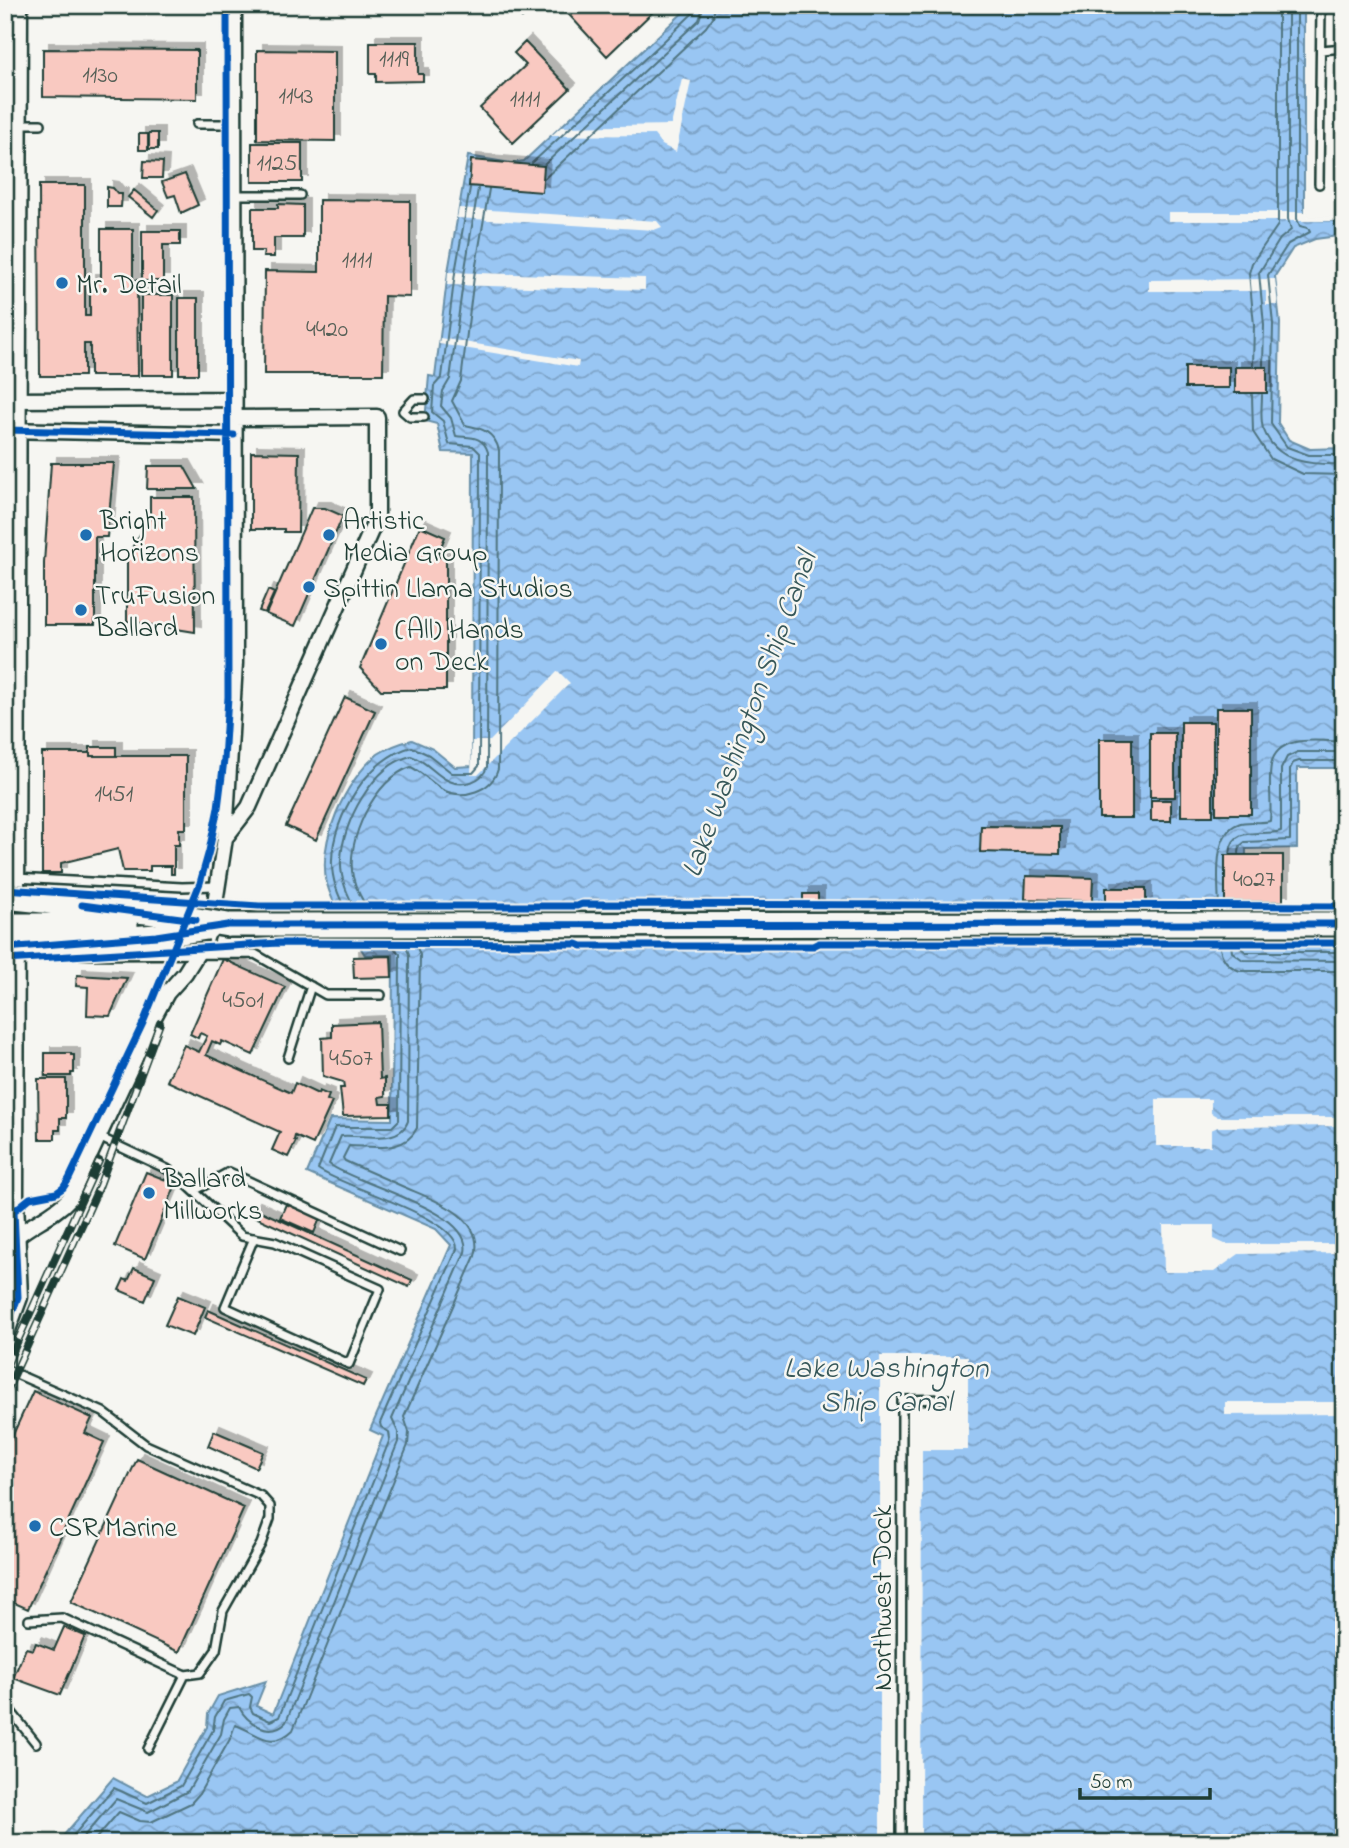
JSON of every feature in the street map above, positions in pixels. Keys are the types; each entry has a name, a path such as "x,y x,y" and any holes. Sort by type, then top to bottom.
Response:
{"main road":[{"path":"8,884 228,925"},
{"path":"5,925 1344,924"},
{"path":"10,951 156,936 228,925"}],"street":[{"path":"5,1332 18,1297 16,1237 10,1200 8,884 11,400 18,124 12,24 18,5"},
{"path":"16,1237 29,1226 60,1210 70,1198 167,993 185,973 205,941 213,916 225,838 235,663 234,5"},
{"path":"11,400 234,399"},
{"path":"225,838 249,807 377,517 377,417 234,418"},
{"path":"11,430 234,435"}],"lane":[{"path":"1319,184 1321,5"},
{"path":"1321,50 1344,48"},
{"path":"18,124 41,124"},
{"path":"197,124 234,124"},
{"path":"234,195 300,195"},
{"path":"424,417 410,417 403,411 414,399 425,399"},
{"path":"8,884 218,886"},
{"path":"10,951 255,954 326,995 381,995"},
{"path":"288,1058 311,986"},
{"path":"99,1137 167,1169 242,1236 254,1238 275,1242 380,1289 349,1363 225,1307 254,1238"},
{"path":"194,1191 229,1172 400,1251"},
{"path":"5,1380 7,1370 103,1412 146,1445 261,1496 270,1506 270,1519 261,1544 223,1611 216,1650 200,1673 185,1675 62,1618 29,1620"},
{"name":"Northwest Dock","path":"901,1843 902,1400 948,1399"},
{"path":"148,1749 185,1675"},
{"path":"5,1704 36,1743"}],"water":[{"name":"Lake Washington Ship Canal","path":"691,5 1304,5 1304,220 1344,221 1344,229 1338,236 1315,239 1293,248 1275,276 1280,323 1278,423 1289,440 1310,449 1344,448 1344,768 1297,768 1297,848 1246,849 1245,945 1344,945 1344,1843 57,1843 113,1778 147,1796 176,1782 207,1727 208,1714 218,1696 266,1681 256,1706 273,1714 383,1436 370,1430 451,1245 436,1229 307,1173 330,1119 392,1120 393,955 365,955 330,893 325,867 326,850 336,813 345,795 366,765 378,754 412,740 433,749 455,767 472,766 473,453 443,452 437,424 425,421 429,376 435,377 448,272 468,156 511,163 524,161"}],"pier":[{"path":"682,79 691,81 676,152 662,145 654,135 551,136 561,127 671,125"},
{"path":"459,208 657,221 662,227 654,230 457,218"},
{"path":"1168,212 1307,212 1307,217 1344,217 1344,221 1168,221"},
{"path":"448,272 645,278 645,290 447,285"},
{"path":"1275,279 1278,305 1266,305 1266,291 1149,291 1149,280"},
{"path":"440,338 579,361 578,367 439,344"},
{"path":"558,671 570,683 478,775 471,775 472,741 490,741"},
{"path":"803,901 818,904 1249,904 1249,942 1344,942 1344,945 820,946 814,950 356,946 331,905"},
{"path":"1156,1099 1211,1099 1211,1113 1218,1117 1344,1117 1344,1126 1218,1127 1211,1130 1211,1146 1156,1146"},
{"path":"1163,1225 1214,1225 1214,1239 1225,1244 1344,1244 1344,1253 1239,1254 1214,1272 1164,1272"},
{"path":"880,1356 968,1356 968,1450 922,1450 921,1843 880,1843"},
{"path":"1225,1402 1344,1402 1344,1414 1225,1415"}],"building":[{"path":"510,5 535,5 522,18"},
{"path":"560,5 660,5 607,56"},
{"path":"370,42 418,42 418,74 423,74 423,81 376,82 376,74 370,74"},
{"path":"525,42 570,89 513,143 480,108 526,65 514,53"},
{"path":"43,49 197,50 197,99 43,97"},
{"path":"257,50 335,51 335,141 257,140"},
{"path":"149,133 158,133 158,149 149,149"},
{"path":"139,134 148,134 148,150 139,150"},
{"path":"252,143 302,143 302,182 252,182"},
{"path":"471,160 544,166 542,192 469,186"},
{"path":"144,161 163,162 162,178 143,178"},
{"path":"185,174 198,205 181,213 175,195 168,197 162,182"},
{"path":"39,185 85,185 85,316 90,316 90,280 101,280 101,229 133,229 133,280 137,280 138,376 90,376 90,344 84,344 84,376 40,376"},
{"path":"107,187 122,194 121,207 107,207"},
{"path":"134,190 158,210 153,217 128,197"},
{"path":"319,200 410,201 410,297 384,296 383,374 264,374 265,271 319,272"},
{"path":"278,204 303,205 303,238 274,238 274,257 263,257 264,251 252,251 252,208 278,208"},
{"path":"142,231 180,231 180,245 163,245 163,281 142,281"},
{"path":"141,295 173,295 173,375 141,375"},
{"path":"179,298 198,298 198,374 179,374"},
{"path":"1185,367 1229,367 1229,388 1185,388"},
{"path":"1235,367 1267,367 1267,393 1235,393"},
{"path":"251,452 299,453 298,532 284,532 284,529 251,529"},
{"path":"51,463 114,463 107,537 95,537 95,625 44,625 44,563"},
{"path":"148,466 184,466 197,489 147,489"},
{"path":"150,497 194,497 195,632 127,621 127,556 150,518"},
{"path":"312,508 325,508 343,516 295,626 266,614"},
{"path":"420,526 445,537 437,556 446,559 446,690 381,690 360,668"},
{"path":"268,590 274,593 265,613 259,611"},
{"path":"345,697 375,711 316,840 286,826"},
{"path":"1216,708 1251,708 1251,814 1216,814"},
{"path":"1181,722 1213,722 1213,816 1181,816"},
{"path":"1150,733 1175,733 1175,797 1150,797"},
{"path":"1099,739 1132,739 1132,818 1099,818"},
{"path":"90,747 116,747 116,756 90,756"},
{"path":"42,753 186,756 186,829 179,829 179,845 174,845 174,874 171,874 171,866 150,866 150,871 123,871 118,849 61,863 61,873 42,873"},
{"path":"1151,800 1171,800 1171,821 1151,821"},
{"path":"981,826 1060,827 1060,854 980,852"},
{"path":"1225,855 1283,855 1283,901 1225,901"},
{"path":"1026,876 1093,878 1092,901 1025,899"},
{"path":"1106,888 1146,888 1146,904 1106,904"},
{"path":"803,894 818,894 818,907 803,907"},
{"path":"391,956 392,977 354,978 353,957"},
{"path":"223,959 285,987 253,1055 222,1041 220,1045 212,1041 206,1055 291,1093 295,1083 318,1094 319,1091 329,1095 327,1100 332,1102 313,1144 295,1136 296,1141 288,1157 272,1150 280,1132 167,1081 184,1045 199,1052 207,1036 200,1033 198,1038 190,1034"},
{"path":"77,975 127,978 110,1016 87,1015 88,987 76,986"},
{"path":"378,1022 380,1079 385,1078 385,1096 379,1097 380,1104 391,1104 391,1115 343,1116 340,1088 344,1088 343,1082 323,1076 322,1038 332,1037 332,1024"},
{"path":"45,1053 74,1055 74,1073 71,1073 71,1076 45,1076"},
{"path":"38,1079 66,1079 66,1118 60,1118 60,1130 55,1130 55,1139 39,1139"},
{"path":"146,1172 176,1184 145,1259 115,1246"},
{"path":"286,1204 320,1218 314,1233 280,1218"},
{"path":"254,1208 412,1280 409,1287 251,1215"},
{"path":"134,1268 155,1277 145,1301 119,1290 124,1279 128,1281"},
{"path":"178,1296 205,1307 193,1336 165,1325"},
{"path":"208,1310 366,1380 363,1386 205,1317"},
{"name":"CSR Marine","path":"33,1391 92,1418 85,1433 104,1442 28,1609 8,1600 5,1606 5,1452"},
{"path":"214,1431 263,1452 256,1468 208,1446"},
{"path":"137,1459 244,1508 179,1652 71,1602"},
{"path":"64,1627 85,1636 60,1695 13,1678 26,1648 33,1650 36,1643 54,1650"}],"railway":[{"path":"5,1395 99,1187 160,1023"},
{"path":"5,1369 99,1161"}],"cycle path":[{"path":"5,1332 18,1297 14,1211 30,1198 56,1193 69,1179 143,1023 200,883 218,808 228,697 227,5"},
{"path":"5,430 234,435"},
{"path":"5,889 259,906 1344,906"},
{"path":"82,905 196,920"},
{"path":"5,948 156,936 228,925 1344,924"},
{"path":"5,960 279,943 582,946 1344,943"}],"place":[{"name":"Mr. Detail","path":"62,283"},
{"name":"Bright Horizons","path":"86,535"},
{"name":"Artistic Media Group","path":"329,535"},
{"name":"Spittin Llama Studios","path":"309,587"},
{"name":"TruFusion Ballard","path":"81,610"},
{"name":"(All) Hands on Deck","path":"381,644"},
{"name":"Ballard Millworks","path":"149,1193"},
{"name":"CSR Marine","path":"35,1526"}]}
